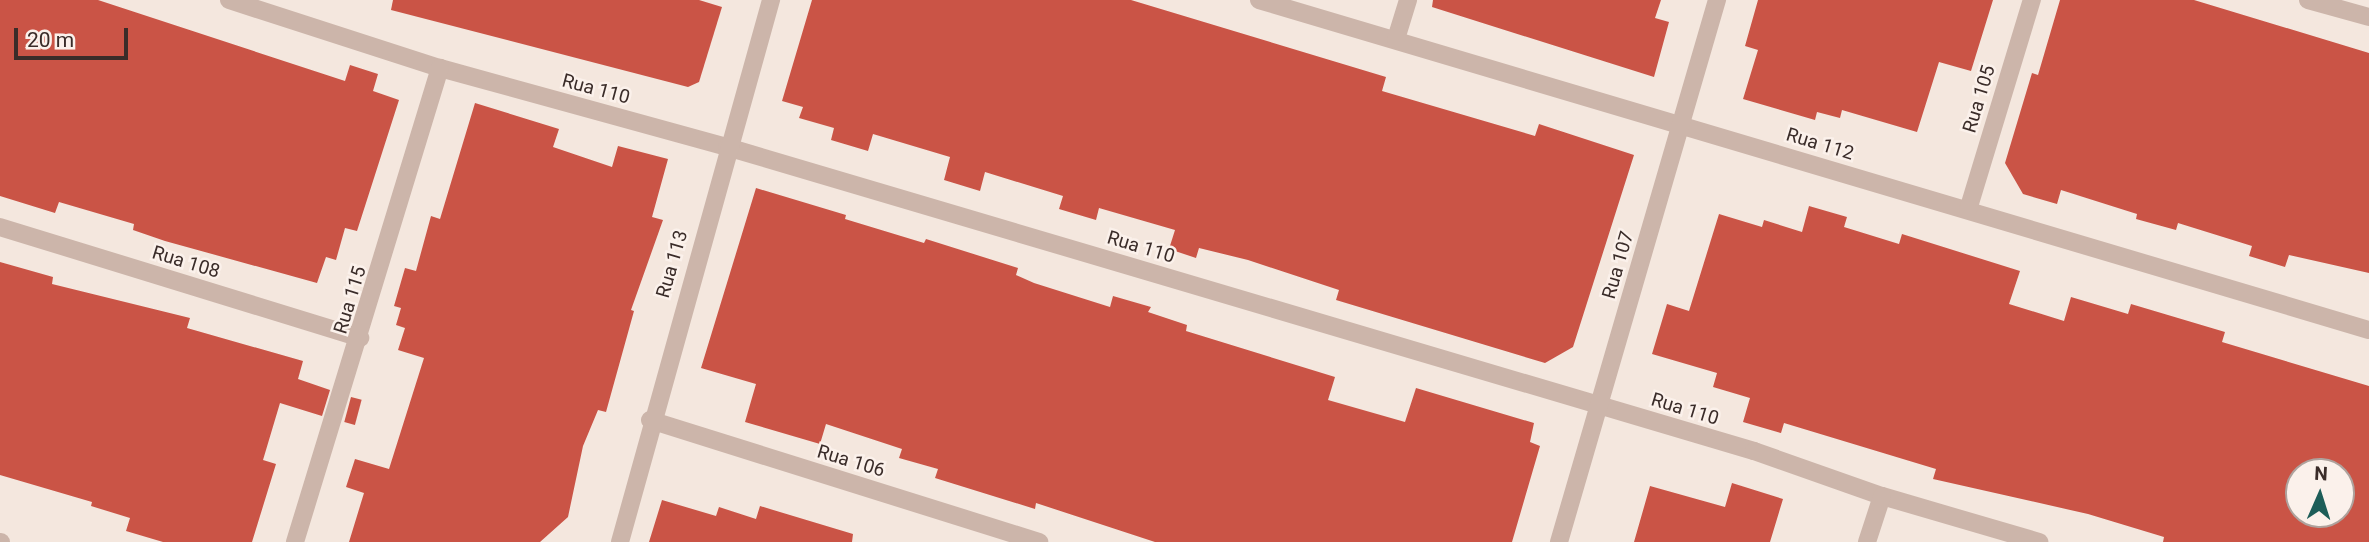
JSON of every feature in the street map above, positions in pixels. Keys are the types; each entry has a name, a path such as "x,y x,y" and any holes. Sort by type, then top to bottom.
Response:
{"street":[{"name":"Rua 110","path":"229,0 440,68 727,147 1754,451 1882,496 2039,542"},
{"name":"Rua 113","path":"620,542 650,420 771,0"},
{"name":"Rua 112","path":"1259,0 2369,331"},
{"path":"1396,39 1408,0"},
{"name":"Rua 107","path":"1559,542 1717,0"},
{"name":"Rua 105","path":"1968,210 2032,0"},
{"path":"2308,0 2369,17"},
{"name":"Rua 115","path":"295,542 360,338 440,68"},
{"name":"Rua 108","path":"0,227 360,338"},
{"name":"Rua 106","path":"650,420 1039,542"},
{"path":"1867,542 1882,496"}],"building":[{"path":"0,0 98,0 345,81 350,65 378,74 373,91 399,100 357,231 345,228 336,260 326,257 317,283 165,241 133,230 134,224 59,202 55,213 0,196"},
{"path":"393,0 699,0 722,7 699,82 688,87 391,10"},
{"path":"812,0 1131,0 1386,77 1382,91 1535,136 1539,124 1634,155 1573,347 1545,363 1336,300 1339,290 1248,260 1199,248 1196,258 1169,249 1175,230 1099,208 1096,220 1059,209 1063,196 985,172 980,191 944,180 950,157 873,134 868,151 831,140 834,128 799,118 803,107 782,101"},
{"path":"1433,0 1661,0 1655,18 1669,22 1654,77 1432,7"},
{"path":"1758,0 1993,0 1971,71 1939,62 1917,132 1842,110 1840,118 1817,112 1815,120 1743,99 1758,50 1745,46"},
{"path":"2060,0 2194,0 2369,53 2369,273 2289,255 2285,267 2249,256 2252,246 2178,223 2176,230 2136,219 2137,214 2061,190 2057,204 2023,194 2005,163 2032,73 2038,75"},
{"path":"475,103 559,129 553,147 612,167 618,146 668,159 652,217 663,220 631,310 634,311 606,412 598,410 583,446 568,517 540,542 349,542 364,493 346,487 355,459 389,469 424,358 398,350 405,328 396,325 401,308 394,306 405,268 416,271 431,216 440,219"},
{"path":"756,188 846,215 845,219 924,243 926,239 1018,268 1016,275 1034,283 1110,307 1113,296 1151,307 1148,312 1187,325 1186,331 1335,377 1328,400 1405,422 1416,388 1534,423 1530,442 1540,446 1512,542 1155,542 1036,503 1035,509 935,478 938,469 899,458 902,449 826,424 820,444 745,422 756,384 701,368"},
{"path":"1809,206 1847,217 1844,227 1899,244 1902,234 2020,271 2009,304 2064,321 2071,297 2128,314 2131,304 2225,332 2222,342 2369,386 2369,542 2163,542 2164,537 2088,514 1933,479 1936,469 1784,423 1781,433 1743,422 1750,398 1713,387 1717,373 1652,354 1667,304 1689,311 1719,214 1762,227 1764,220 1802,232"},
{"path":"0,262 53,277 52,284 190,318 187,328 303,361 298,379 330,390 322,416 280,403 263,460 276,464 252,542 163,542 126,531 130,518 91,506 92,502 0,475"},
{"path":"351,397 362,400 355,425 344,422"},
{"path":"1732,483 1783,499 1770,542 1634,542 1650,486 1725,507"},
{"path":"662,500 716,516 719,507 756,519 760,506 853,534 852,542 649,542"}]}
